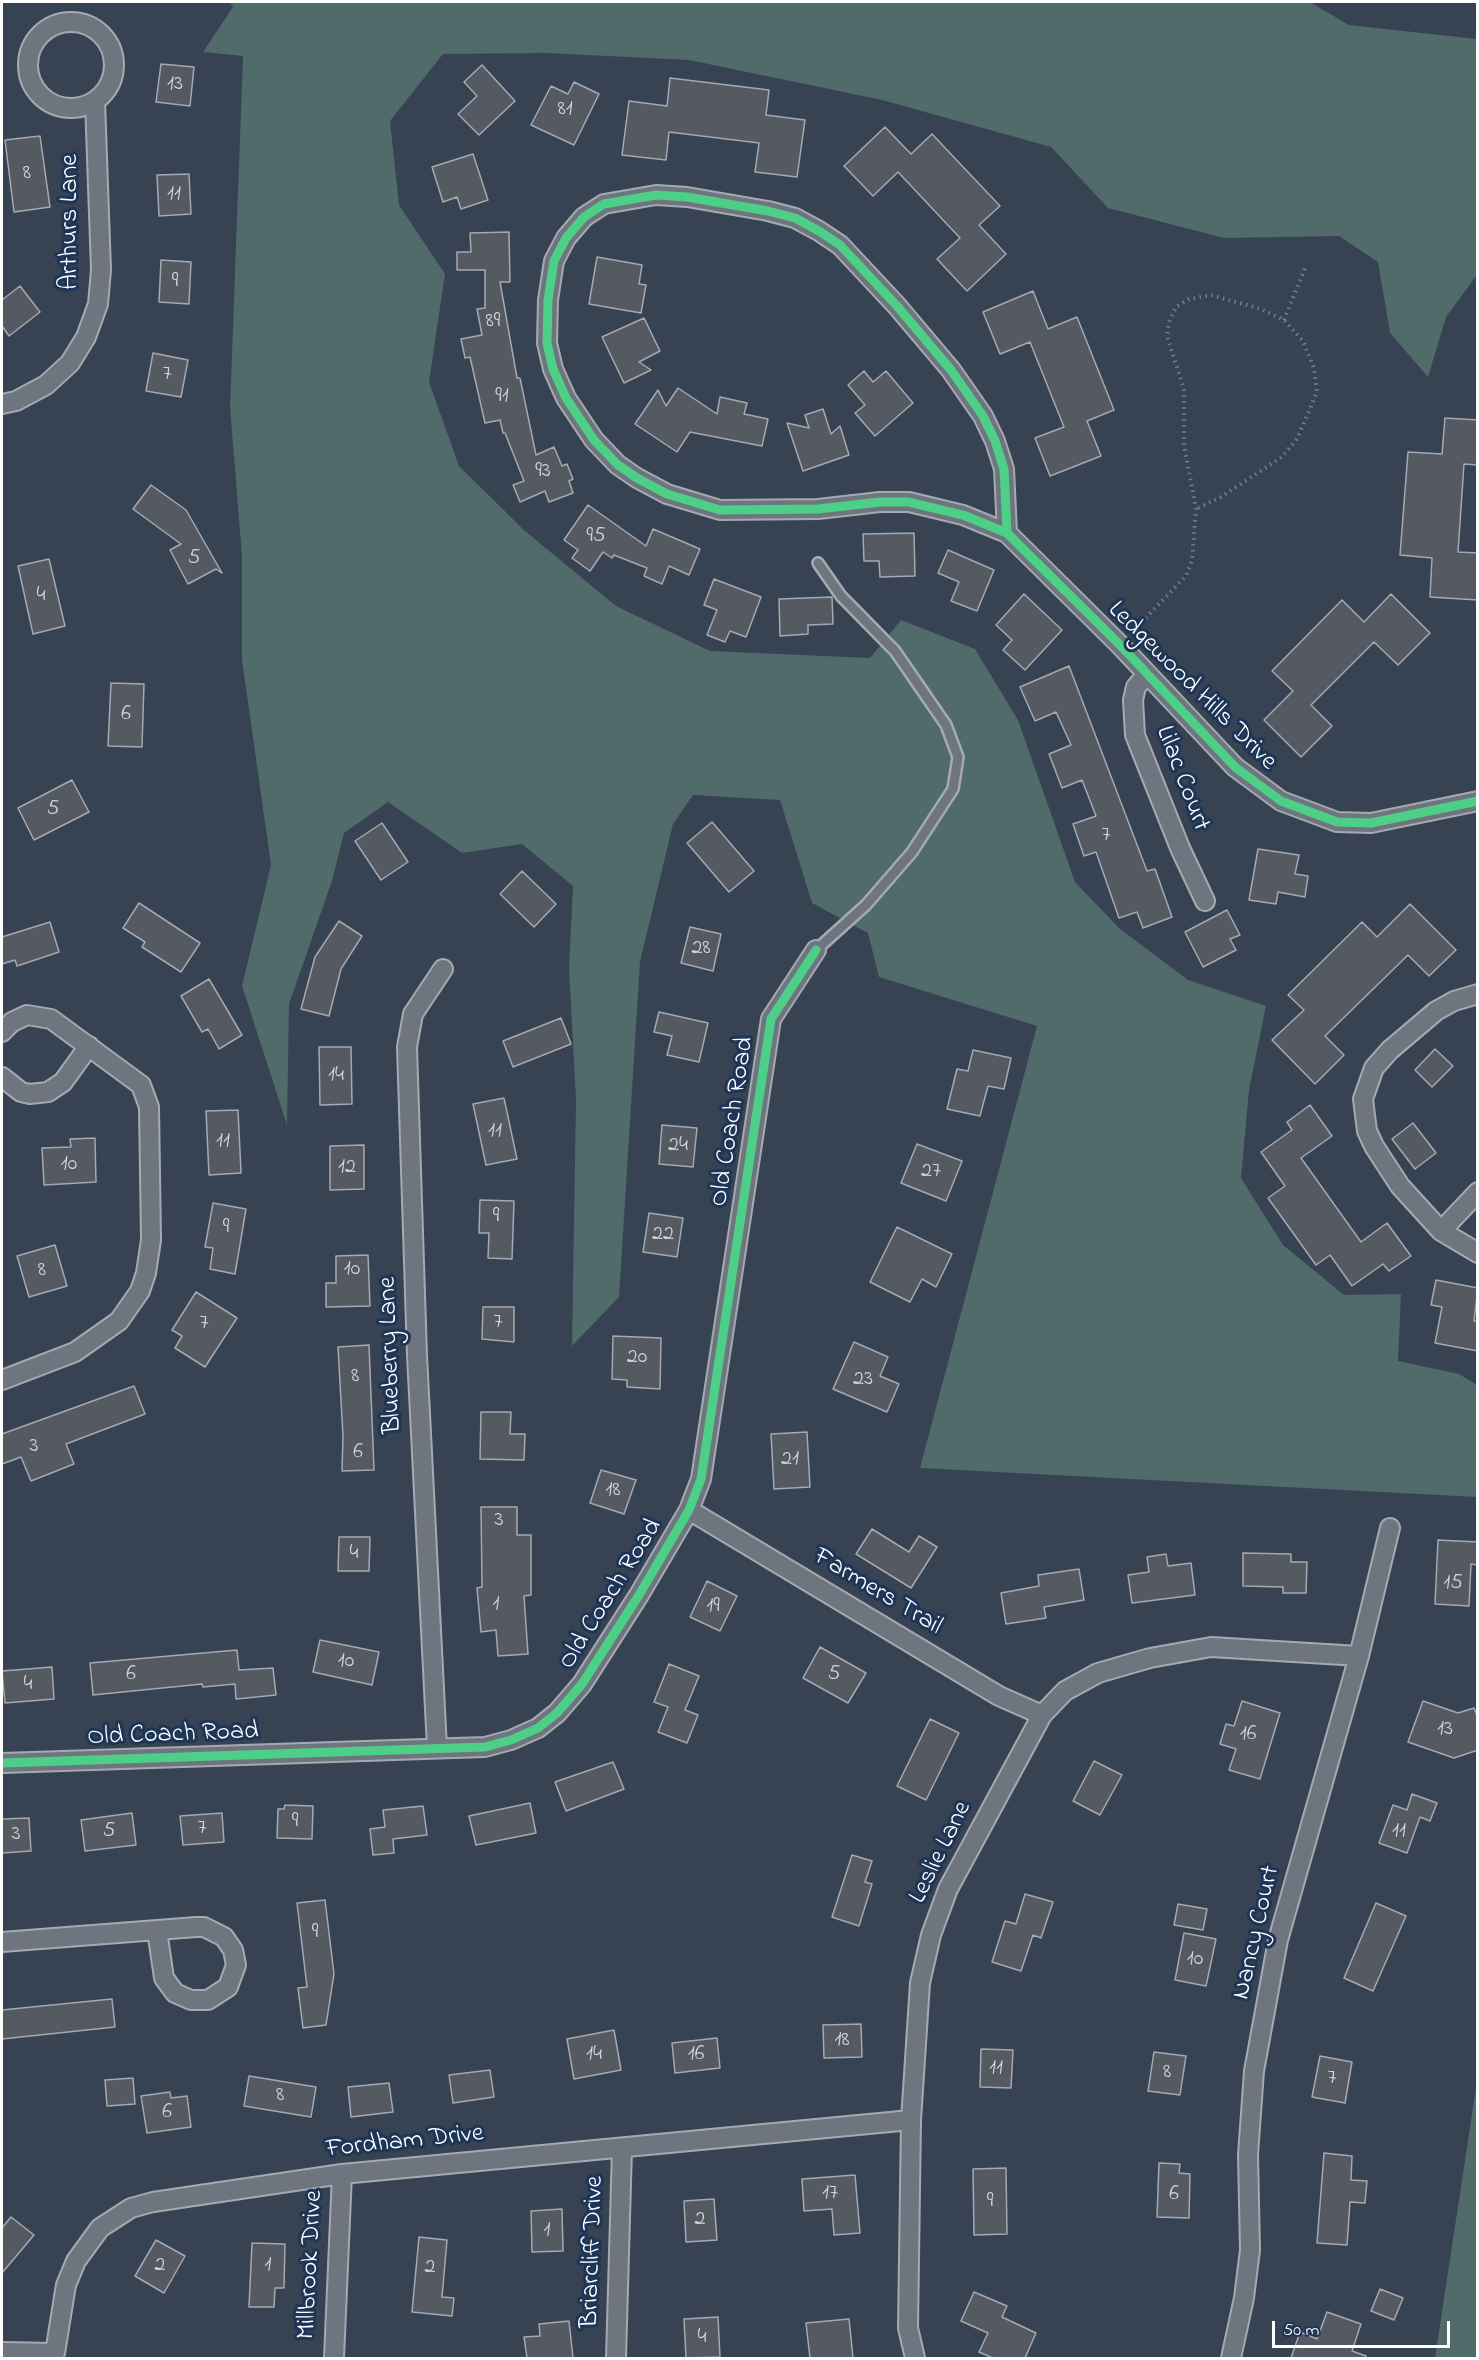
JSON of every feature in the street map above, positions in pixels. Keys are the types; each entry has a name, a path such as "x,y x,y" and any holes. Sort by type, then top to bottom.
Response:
{"street":[{"path":"76,22 93,27 104,35 114,58 114,70 111,82 95,101 83,107 69,109 44,99 35,90 29,78 29,58 36,39 45,30 57,24 76,22"},
{"name":"Arthurs Lane","path":"2,404 16,401 46,386 70,363 86,337 98,304 101,270 95,101"},
{"name":"Ledgewood Hills Drive","path":"1007,533 1004,469 983,416 951,370 897,306 840,245 795,218 687,197 656,195 630,197 604,204 584,217 566,238 554,261 548,300 547,343 553,369 566,398 594,440 618,465 637,478 667,494 720,510 818,509 880,502 909,502 963,515 1007,533 1120,645 1235,767 1281,801 1337,822 1371,823 1478,801"},
{"name":"Lilac Court","path":"1147,674 1136,687 1133,700 1135,735 1180,848 1205,901"},
{"name":"Old Coach Road","path":"2,1764 485,1747 511,1740 538,1728 557,1713 582,1684 603,1653 690,1510 701,1479 771,1019 816,950"},
{"name":"Blueberry Lane","path":"437,1748 417,1344 407,1047 412,1014 443,969"},
{"path":"1478,994 1454,1000 1436,1011 1390,1050 1374,1068 1363,1099 1363,1116 1374,1146 1400,1186 1441,1232 1478,1253"},
{"path":"2,1032 19,1018 43,1016 58,1023 134,1078 148,1100 151,1240 146,1273 131,1307 105,1333 75,1352 2,1380"},
{"path":"2,1077 21,1092 30,1094 48,1092 63,1082 89,1046"},
{"path":"1441,1232 1478,1192"},
{"name":"Farmers Trail","path":"690,1510 999,1696 1042,1715"},
{"name":"Nancy Court","path":"1231,2358 1244,2298 1250,2250 1248,2155 1256,2060 1278,1940 1359,1656 1390,1528"},
{"name":"Leslie Lane","path":"915,2358 908,2328 911,2120 920,1983 931,1935 948,1889 1042,1715 1065,1691 1098,1673 1149,1658 1211,1647 1359,1656"},
{"path":"2,1942 158,1930 204,1927 224,1937 235,1957 234,1973 228,1987 216,1996 200,2001 175,1993 164,1978 158,1930"},
{"name":"Fordham Drive","path":"2,2352 55,2356 66,2285 76,2261 100,2228 132,2208 174,2198 342,2174 911,2120"},
{"name":"Briarcliff Drive","path":"616,2358 622,2148"},
{"name":"Millbrook Drive","path":"334,2358 342,2174"}],"lane":[{"path":"816,950 866,905 912,852 954,789 958,757 946,724 895,651 841,596 818,563"}],"path":[{"path":"1284,320 1305,268"},
{"path":"1120,645 1186,576 1192,560 1196,509 1184,445 1184,389 1167,336 1169,322 1176,307 1190,298 1211,295 1261,309 1284,320 1303,341 1314,368 1317,392 1297,439 1282,457 1221,497 1196,509"}],"green space":[{"path":"230,2 1310,2 1349,25 1477,39 1477,275 1446,317 1428,377 1390,333 1378,262 1339,236 1224,238 1108,208 1051,147 882,100 689,60 546,53 443,54 390,121 399,205 445,274 429,382 459,466 525,531 616,606 710,651 870,658 901,620 975,649 1018,720 1075,882 1119,928 1188,980 1266,1006 1249,1090 1241,1178 1283,1245 1344,1295 1401,1294 1398,1361 1459,1374 1477,1385 1477,1497 920,1468 1037,1026 879,977 868,933 812,903 780,800 693,795 673,824 640,962 619,1297 572,1346 576,1099 569,968 573,886 522,844 462,853 388,802 344,833 332,881 289,1004 287,1125 242,986 271,865 242,660 242,556 230,407 243,56 203,52 233,7"},
{"path":"1477,2081 1477,2358 1435,2358"}],"building":[{"path":"161,64 194,67 190,106 156,102"},
{"path":"482,65 515,101 479,135 458,114 477,96 464,82"},
{"path":"670,78 769,90 766,115 805,120 797,177 755,172 759,143 669,132 666,160 622,155 629,101 667,106"},
{"path":"574,82 599,94 574,145 531,125 551,86 568,94"},
{"path":"885,127 911,154 932,134 1000,206 979,225 1006,254 967,291 937,259 960,238 898,172 873,196 844,166"},
{"path":"40,136 50,207 14,212 5,140"},
{"path":"473,154 488,200 461,209 457,197 443,202 432,167"},
{"path":"189,174 191,214 159,216 157,175"},
{"path":"509,232 510,282 500,282 517,378 520,378 536,455 554,447 562,466 567,464 573,479 569,481 573,493 549,502 545,491 520,502 513,485 524,481 505,433 503,433 500,420 485,423 470,357 465,358 461,339 482,335 477,309 485,308 485,270 457,270 457,252 471,252 470,233"},
{"path":"597,257 642,265 639,284 646,285 641,313 589,304"},
{"path":"161,260 191,262 189,304 159,302"},
{"path":"20,286 40,312 9,336 2,326 2,300"},
{"path":"1033,291 1048,329 1077,317 1114,410 1087,421 1101,456 1050,476 1035,438 1064,427 1030,342 1000,354 983,312"},
{"path":"644,318 660,351 639,362 651,370 624,383 602,337"},
{"path":"153,353 188,360 181,397 146,391"},
{"path":"864,371 873,382 886,371 913,403 875,436 855,413 865,405 848,385"},
{"path":"678,388 717,414 720,397 747,403 744,414 768,419 762,446 690,432 677,452 635,424 658,390 666,406"},
{"path":"823,409 831,434 840,426 849,455 803,471 787,423 809,428 805,415"},
{"path":"1445,418 1478,420 1478,465 1464,464 1458,552 1478,553 1478,600 1430,597 1432,558 1400,555 1408,452 1442,454"},
{"path":"151,485 186,510 222,573 216,569 188,584 170,550 181,544 133,509"},
{"path":"588,505 646,546 653,529 700,549 689,575 669,566 662,584 644,576 647,568 614,555 612,558 603,552 590,571 572,558 578,550 564,540"},
{"path":"914,533 915,576 880,577 879,561 864,561 863,534"},
{"path":"948,550 994,570 977,611 951,601 959,582 938,573"},
{"path":"49,559 65,626 33,634 18,566"},
{"path":"714,579 761,597 746,637 730,631 725,642 707,635 717,610 704,605"},
{"path":"1024,594 1062,630 1025,670 1003,650 1012,640 996,625"},
{"path":"1391,594 1430,633 1398,665 1374,642 1311,705 1332,726 1301,757 1264,720 1293,691 1272,671 1342,600 1364,622"},
{"path":"832,597 833,624 808,625 808,634 780,636 779,599"},
{"path":"1069,666 1147,871 1155,869 1172,917 1143,928 1137,912 1119,918 1096,852 1084,856 1073,824 1096,816 1082,780 1062,788 1049,754 1071,745 1056,712 1035,721 1020,687"},
{"path":"111,683 144,684 142,747 108,746"},
{"path":"72,780 89,812 34,840 18,808"},
{"path":"712,822 754,871 729,892 687,843"},
{"path":"382,823 408,862 381,880 355,841"},
{"path":"1258,849 1299,855 1295,874 1308,876 1305,897 1278,892 1276,904 1249,900"},
{"path":"522,871 556,904 534,927 500,894"},
{"path":"139,903 200,943 181,972 142,947 145,942 123,928"},
{"path":"1410,904 1456,950 1429,976 1408,955 1325,1036 1344,1055 1315,1084 1272,1040 1304,1010 1288,995 1362,922 1377,937"},
{"path":"1227,910 1240,935 1230,939 1236,950 1203,967 1185,932"},
{"path":"339,921 362,936 341,969 329,1016 301,1009 315,957"},
{"path":"50,922 59,952 17,966 15,960 2,964 2,937"},
{"path":"690,927 721,934 713,971 681,963"},
{"path":"209,979 242,1035 219,1049 208,1029 202,1032 181,996"},
{"path":"659,1012 708,1023 699,1062 667,1055 672,1036 654,1032"},
{"path":"561,1018 571,1044 513,1067 503,1041"},
{"path":"319,1047 351,1047 352,1104 320,1105"},
{"path":"1435,1049 1453,1066 1432,1087 1415,1070"},
{"path":"973,1050 1011,1058 1004,1089 988,1086 980,1116 947,1109 957,1069 968,1071"},
{"path":"504,1098 517,1159 486,1165 473,1104"},
{"path":"1310,1105 1332,1136 1301,1158 1361,1242 1387,1223 1411,1256 1389,1271 1383,1264 1352,1286 1330,1255 1316,1265 1268,1198 1285,1186 1261,1152 1292,1130 1287,1122"},
{"path":"238,1110 241,1173 209,1175 206,1111"},
{"path":"1413,1123 1436,1153 1415,1169 1392,1139"},
{"path":"662,1125 697,1128 693,1167 659,1164"},
{"path":"95,1138 96,1182 44,1185 42,1148 71,1147 70,1139"},
{"path":"917,1144 962,1161 946,1201 901,1183"},
{"path":"364,1145 364,1189 330,1190 330,1146"},
{"path":"480,1200 514,1201 512,1259 488,1258 489,1233 479,1233"},
{"path":"213,1203 246,1209 235,1274 210,1269 213,1248 205,1247"},
{"path":"649,1213 683,1218 677,1257 643,1252"},
{"path":"897,1227 952,1254 936,1287 922,1279 910,1302 870,1282"},
{"path":"55,1245 67,1286 29,1297 17,1256"},
{"path":"368,1255 370,1306 326,1307 326,1283 336,1283 336,1256"},
{"path":"1436,1280 1478,1288 1474,1321 1478,1321 1478,1351 1435,1343 1442,1307 1431,1305"},
{"path":"196,1292 237,1318 205,1367 175,1348 182,1336 172,1330"},
{"path":"483,1307 514,1307 514,1342 482,1339"},
{"path":"613,1336 661,1338 660,1389 627,1387 627,1380 612,1379"},
{"path":"854,1342 888,1357 880,1376 899,1384 887,1412 833,1389"},
{"path":"369,1345 374,1470 342,1471 343,1436 338,1347"},
{"path":"134,1386 145,1414 66,1444 74,1464 31,1481 21,1457 2,1464 2,1434"},
{"path":"481,1412 511,1412 510,1434 525,1434 524,1460 480,1459"},
{"path":"807,1432 810,1487 774,1489 771,1434"},
{"path":"601,1470 636,1480 624,1514 590,1503"},
{"path":"481,1507 517,1507 517,1535 531,1535 531,1595 524,1596 528,1654 498,1656 496,1630 481,1632 477,1588 482,1587"},
{"path":"872,1529 909,1552 919,1536 937,1547 911,1588 856,1554"},
{"path":"339,1537 370,1537 369,1571 338,1571"},
{"path":"1438,1540 1478,1542 1478,1565 1471,1564 1469,1606 1435,1604"},
{"path":"1243,1553 1291,1554 1291,1562 1307,1562 1306,1593 1283,1593 1283,1587 1243,1586"},
{"path":"1166,1554 1168,1566 1191,1563 1195,1595 1132,1603 1128,1575 1149,1572 1147,1557"},
{"path":"1079,1569 1084,1600 1044,1607 1046,1618 1006,1624 1001,1593 1039,1586 1038,1575"},
{"path":"707,1581 737,1596 720,1631 690,1617"},
{"path":"320,1640 379,1652 372,1685 313,1672"},
{"path":"820,1647 866,1673 848,1703 803,1678"},
{"path":"237,1650 239,1670 273,1668 276,1695 236,1699 235,1684 203,1687 202,1684 93,1695 90,1663"},
{"path":"669,1664 699,1676 685,1710 698,1715 687,1743 658,1732 668,1707 654,1702"},
{"path":"52,1667 54,1699 5,1703 2,1671"},
{"path":"1242,1701 1280,1713 1260,1779 1229,1770 1236,1749 1220,1744 1226,1724 1234,1726"},
{"path":"1423,1701 1458,1713 1474,1708 1478,1718 1478,1750 1454,1758 1408,1742"},
{"path":"930,1719 959,1733 926,1800 897,1786"},
{"path":"1094,1761 1122,1775 1100,1815 1073,1801"},
{"path":"613,1762 624,1789 566,1811 555,1782"},
{"path":"1412,1794 1437,1803 1430,1821 1420,1817 1407,1853 1379,1843 1393,1805 1407,1810"},
{"path":"530,1803 536,1833 476,1845 469,1816"},
{"path":"285,1805 313,1806 312,1839 277,1838 278,1809 284,1809"},
{"path":"423,1806 427,1835 393,1839 394,1853 373,1855 370,1829 385,1827 383,1810"},
{"path":"132,1813 136,1845 85,1851 81,1820"},
{"path":"222,1813 224,1842 183,1845 180,1816"},
{"path":"29,1818 31,1851 2,1853 2,1819"},
{"path":"852,1855 872,1861 865,1882 872,1884 859,1926 832,1917"},
{"path":"1025,1894 1053,1902 1041,1938 1033,1935 1021,1971 992,1962 1005,1921 1016,1924"},
{"path":"325,1900 334,1974 326,2025 303,2028 298,1988 307,1987 297,1903"},
{"path":"1376,1903 1406,1916 1373,1991 1344,1978"},
{"path":"1178,1904 1207,1909 1203,1930 1174,1925"},
{"path":"1184,1933 1216,1939 1206,1986 1175,1980"},
{"path":"112,1999 115,2027 2,2039 2,2010"},
{"path":"861,2024 862,2057 824,2058 823,2025"},
{"path":"614,2030 621,2070 574,2079 567,2039"},
{"path":"717,2038 720,2068 675,2073 672,2043"},
{"path":"981,2049 1013,2050 1011,2088 980,2087"},
{"path":"1154,2052 1186,2056 1180,2095 1148,2091"},
{"path":"1320,2056 1352,2062 1345,2103 1312,2097"},
{"path":"490,2070 494,2097 453,2103 449,2075"},
{"path":"249,2076 316,2087 311,2117 244,2106"},
{"path":"133,2078 135,2104 107,2106 105,2080"},
{"path":"389,2083 393,2112 351,2117 348,2087"},
{"path":"170,2092 171,2098 187,2096 191,2127 147,2133 141,2096"},
{"path":"1324,2153 1352,2156 1351,2180 1367,2181 1365,2203 1350,2202 1347,2245 1317,2243"},
{"path":"1159,2163 1180,2164 1179,2173 1190,2174 1189,2218 1157,2217"},
{"path":"1006,2168 1007,2234 974,2235 973,2169"},
{"path":"855,2175 860,2233 834,2235 832,2209 804,2211 802,2179"},
{"path":"714,2199 717,2240 686,2242 684,2201"},
{"path":"562,2209 563,2251 532,2252 531,2211"},
{"path":"11,2217 34,2235 2,2273 2,2228"},
{"path":"419,2237 447,2240 442,2297 454,2298 452,2316 412,2312"},
{"path":"156,2240 185,2256 164,2293 135,2276"},
{"path":"252,2243 285,2244 284,2288 275,2288 274,2307 249,2307"},
{"path":"1380,2289 1403,2298 1394,2320 1371,2311"},
{"path":"974,2292 1007,2306 1002,2317 1036,2333 1025,2358 993,2358 979,2352 988,2333 961,2321"},
{"path":"1327,2312 1361,2324 1352,2351 1366,2356 1365,2358 1291,2358 1300,2332 1317,2339"},
{"path":"718,2317 720,2357 686,2358 684,2319"},
{"path":"849,2319 853,2358 810,2358 806,2323"},
{"path":"569,2321 573,2358 527,2358 524,2337 540,2336 539,2324"}],"cycle path":[{"path":"1007,533 1004,469 995,441 983,416 951,370 897,306 840,245 795,218 687,197 656,195 604,204 584,217 566,238 554,261 548,300 547,343 553,369 566,398 594,440 618,465 637,478 667,494 720,510 818,509 880,502 909,502 963,515 1007,533 1120,645 1235,767 1281,801 1337,822 1371,823 1478,801"},
{"path":"2,1763 485,1747 511,1740 538,1728 557,1713 582,1684 639,1595 689,1510 701,1479 771,1019 816,950"}]}
